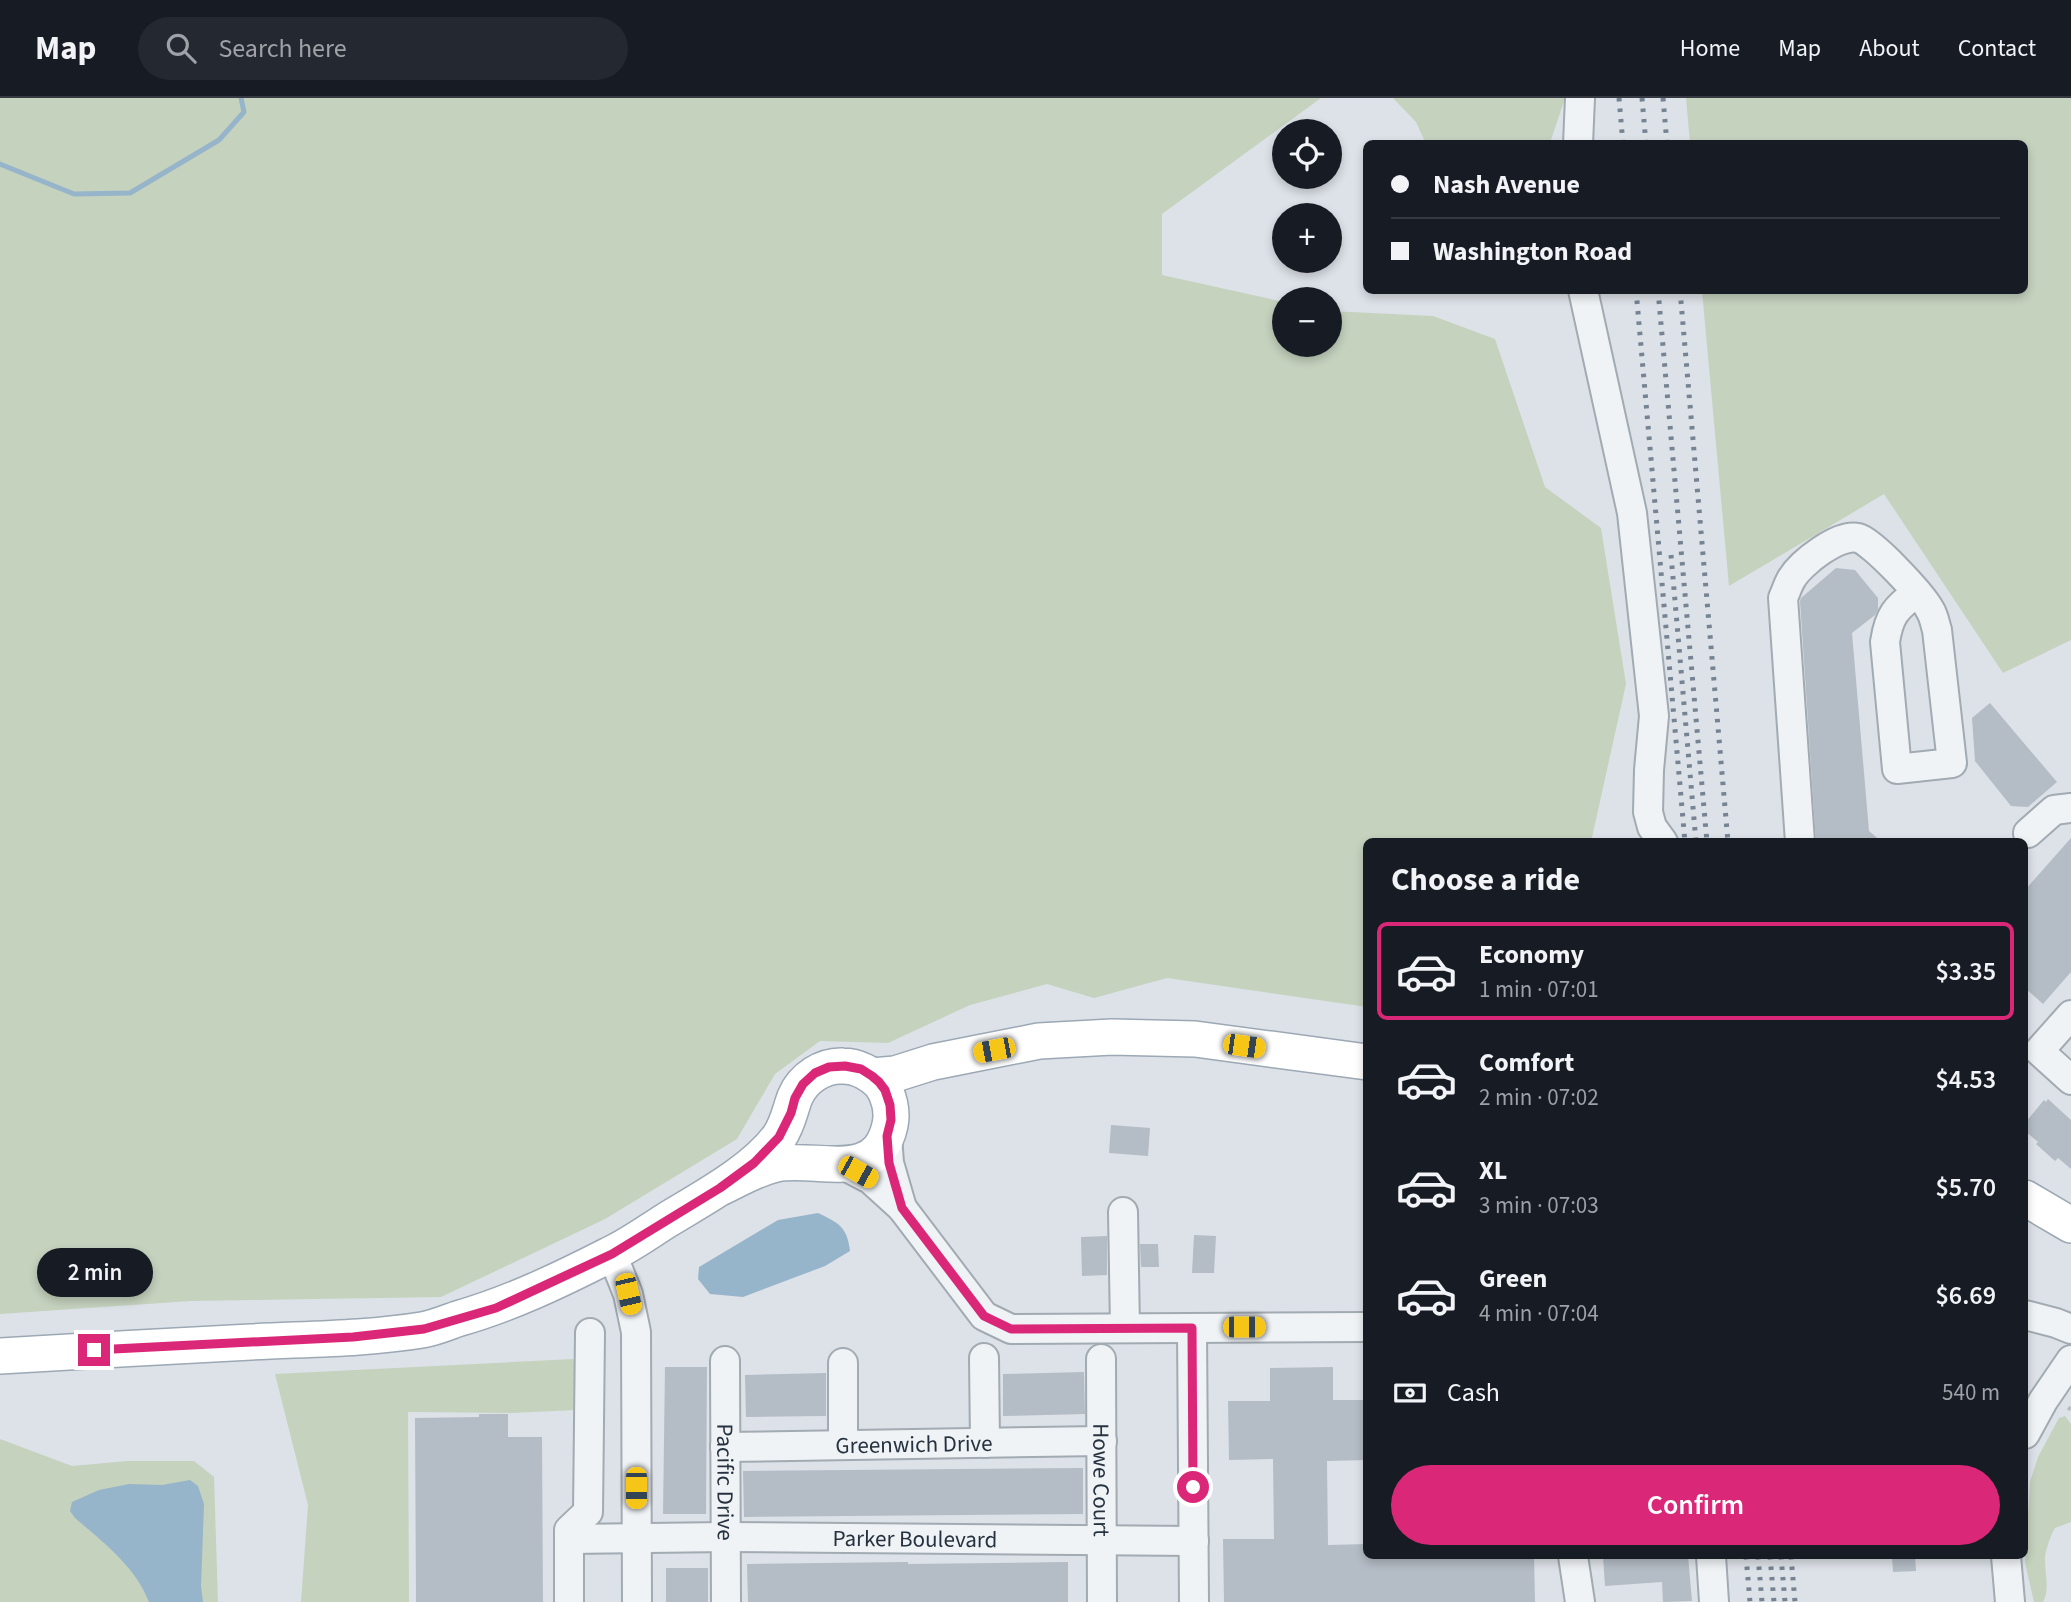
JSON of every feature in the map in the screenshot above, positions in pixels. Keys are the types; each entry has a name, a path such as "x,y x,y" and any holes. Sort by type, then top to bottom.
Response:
{"main road":[{"path":"872,1076 895,1074 933,1062 1039,1041 1112,1037 1195,1039 1363,1061"},
{"path":"720,1188 773,1164 801,1161 837,1165 870,1157 880,1147 889,1128 910,1098 943,1075 994,1050"},
{"path":"0,1356 353,1337 424,1329 496,1308 612,1254 720,1188 754,1163 779,1137 795,1098 803,1084 815,1073 829,1067 845,1066 861,1069 872,1076 885,1090 890,1105 889,1128"},
{"path":"791,1113 793,1130 801,1145 813,1157 837,1165"},
{"path":"2028,1200 2071,1225"}],"street":[{"path":"1578,140 1580,98"},
{"path":"1584,294 1632,513 1654,716 1648,811 1652,827 1660,838"},
{"path":"1800,838 1783,598 1791,579 1800,567 1842,538 1859,538 1874,548 1917,592 1931,611 1937,630 1952,762 1897,769 1885,642 1893,614 1917,592"},
{"path":"2028,832 2054,810 2071,808"},
{"path":"2071,1015 2039,1051 2071,1080"},
{"path":"889,1128 889,1163 902,1208"},
{"path":"837,1165 870,1179 902,1208 984,1316 1011,1329 1363,1326"},
{"path":"1123,1212 1125,1328"},
{"path":"612,1254 628,1294 636,1332 637,1602"},
{"path":"2028,1316 2071,1329"},
{"path":"1192,1328 1194,1602"},
{"path":"569,1602 569,1530 587,1512 590,1333"},
{"path":"984,1358 985,1443"},
{"name":"Howe Court","path":"1101,1359 1102,1602"},
{"name":"Pacific Drive","path":"725,1361 726,1602"},
{"path":"843,1363 843,1445"},
{"path":"2028,1430 2068,1371"},
{"name":"Greenwich Drive","path":"725,1447 1102,1441"},
{"name":"Parker Boulevard","path":"569,1539 726,1537 1194,1541"},
{"path":"1573,1559 1580,1602"},
{"path":"1711,1559 1714,1602"},
{"path":"2006,1559 2010,1602"}],"green space":[{"path":"0,98 1321,98 1292,119 1272,119 1272,134 1162,214 1162,275 1272,299 1272,357 1342,357 1342,312 1433,316 1495,339 1545,487 1601,528 1626,684 1592,838 1363,838 1363,1006 1167,978 1094,998 1047,984 970,1005 888,1043 820,1041 775,1074 737,1139 605,1219 441,1297 191,1301 0,1314"},
{"path":"1393,98 1565,98 1551,140 1424,140 1416,122"},
{"path":"1686,98 2071,98 2071,640 2003,673 1884,494 1729,586 1702,294 2028,294 2028,140 1690,140"},
{"path":"574,1359 576,1410 512,1413 408,1412 409,1602 301,1602 308,1505 275,1374"},
{"path":"2065,1416 2071,1424 2071,1522 2053,1531 2045,1558 2045,1597 2043,1602 2034,1602 2025,1563 2025,1559 2028,1559 2030,1482 2038,1457 2059,1418"},
{"path":"0,1439 72,1466 127,1461 194,1461 214,1477 218,1602 0,1602"}],"water":[{"path":"818,1213 841,1227 847,1236 850,1251 825,1266 743,1297 710,1294 698,1279 699,1267 778,1220"},
{"path":"190,1480 198,1486 204,1504 201,1586 203,1602 149,1602 127,1566 75,1518 70,1511 72,1502 99,1490 129,1484 162,1485"}],"building":[{"path":"1836,568 1855,570 1878,598 1875,615 1852,633 1869,831 1877,838 1816,838 1801,598"},
{"path":"1990,703 2057,782 2028,807 2011,806 1975,761 1972,718"},
{"path":"2071,838 2071,972 2043,1004 2028,991 2028,887"},
{"path":"2048,1099 2071,1120 2071,1169 2058,1158 2055,1161 2028,1134 2028,1119 2044,1100 2046,1102"},
{"path":"1111,1125 1150,1128 1148,1156 1109,1153"},
{"path":"1194,1235 1216,1236 1214,1273 1192,1273"},
{"path":"1107,1236 1107,1275 1082,1276 1081,1237"},
{"path":"1140,1244 1158,1244 1159,1267 1141,1267"},
{"path":"665,1367 707,1367 706,1514 663,1514"},
{"path":"1333,1367 1333,1400 1363,1400 1363,1460 1327,1461 1328,1545 1363,1544 1363,1559 1534,1559 1535,1602 1224,1602 1223,1539 1274,1539 1273,1459 1229,1460 1228,1401 1270,1401 1270,1368"},
{"path":"1084,1372 1085,1414 1003,1416 1003,1374"},
{"path":"826,1373 826,1416 746,1417 745,1375"},
{"path":"479,1414 508,1414 508,1437 542,1437 543,1602 416,1602 415,1418 479,1417"},
{"path":"1083,1468 1083,1514 744,1517 743,1471"},
{"path":"1603,1559 1688,1559 1692,1601 1663,1602 1662,1582 1605,1586"},
{"path":"1892,1559 1915,1559 1916,1571 1893,1572"},
{"path":"1068,1562 1068,1602 748,1602 747,1564"},
{"path":"666,1568 708,1568 708,1602 666,1602"}],"waterway":[{"path":"0,164 74,194 130,193 219,140 244,112 241,98"}],"railway":[{"path":"1619,98 1623,140"},
{"path":"1642,98 1646,140"},
{"path":"1663,98 1667,140"},
{"path":"1636,294 1685,838"},
{"path":"1658,294 1707,838"},
{"path":"1680,294 1728,838"},
{"path":"1671,555 1696,838"},
{"path":"1746,1559 1750,1602"},
{"path":"1758,1559 1762,1602"},
{"path":"1770,1559 1774,1602"},
{"path":"1781,1559 1785,1602"},
{"path":"1791,1559 1795,1602"}],"route":[{"path":"94,1350 353,1337 424,1329 496,1308 612,1254 720,1188 754,1163 779,1137 803,1084 815,1073 829,1067 845,1066 861,1069 885,1090 891,1120 887,1136 889,1163 902,1208 984,1316 1011,1329 1192,1328 1193,1487"}]}
